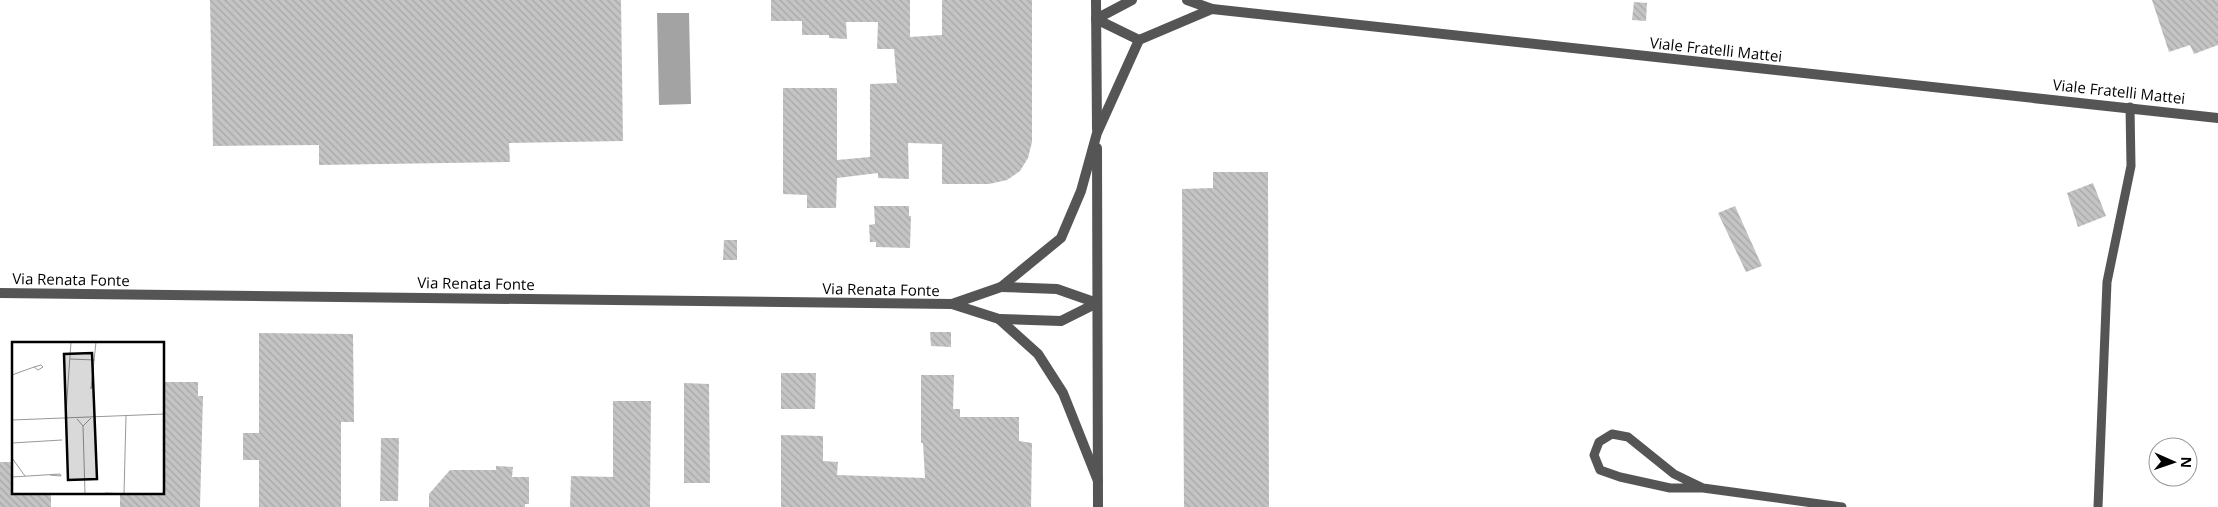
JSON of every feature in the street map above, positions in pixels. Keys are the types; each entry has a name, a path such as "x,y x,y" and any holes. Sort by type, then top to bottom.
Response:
{"street":[{"path":"1096,0 1098,507"},
{"path":"1096,19 1132,0"},
{"name":"Viale Fratelli Mattei","path":"1187,0 1212,10 2130,107 2218,118"},
{"name":"Viale Fratelli Mattei","path":"1139,40 1212,10"},
{"path":"1096,19 1139,40 1097,133"},
{"name":"Via Renata Fonte","path":"1002,287 1061,238 1082,191 1097,133"},
{"name":"Via Renata Fonte","path":"952,304 1002,287 1057,289 1097,303"},
{"name":"Via Renata Fonte","path":"0,293 952,304 999,319 1060,321 1097,303"},
{"name":"Via Renata Fonte","path":"999,319 1038,354 1063,394 1098,482"}],"lane":[{"path":"2098,507 2107,282 2131,166 2130,107"},
{"path":"1703,488 1674,474 1628,437 1612,434 1599,442 1594,455 1600,470 1620,478 1670,488 1703,488 1842,507"}],"shaded area":[{"path":"657,13 689,13 691,104 659,105"}],"building":[{"path":"210,0 621,0 623,141 509,143 510,162 319,165 319,145 213,146"},
{"path":"771,0 910,0 910,37 942,35 942,0 1032,0 1032,142 1028,158 1020,171 1007,180 989,184 942,184 942,144 908,143 909,179 878,178 878,173 837,178 836,208 807,208 807,195 783,194 783,88 837,88 837,160 870,157 870,84 897,83 894,49 877,49 878,22 846,22 847,39 829,38 829,35 802,35 802,21 771,21"},
{"path":"2152,0 2218,0 2218,45 2194,54 2190,45 2169,52"},
{"path":"1634,2 1647,3 1646,21 1632,20"},
{"path":"1213,172 1268,172 1269,507 1184,507 1182,189 1213,188"},
{"path":"2093,183 2106,216 2078,227 2067,193"},
{"path":"874,206 909,206 909,216 911,216 910,248 876,247 876,242 870,242 869,225 875,224"},
{"path":"1735,206 1762,266 1746,272 1718,213"},
{"path":"724,240 737,240 737,260 723,260"},
{"path":"930,332 951,332 951,347 931,346"},
{"path":"259,333 353,334 354,422 341,422 341,507 259,507 259,460 243,460 243,433 259,433"},
{"path":"781,373 816,373 815,409 781,409"},
{"path":"921,375 954,375 953,409 960,409 960,417 1019,417 1019,441 1032,443 1031,507 781,507 781,435 823,436 823,461 838,462 837,475 925,478 923,443 921,443"},
{"path":"165,382 198,382 198,396 203,396 200,507 120,507 120,494 165,494"},
{"path":"684,383 709,384 710,483 684,483"},
{"path":"613,401 651,401 650,507 570,507 571,476 613,477"},
{"path":"381,438 399,438 398,501 380,501"},
{"path":"0,462 12,462 12,494 51,494 51,507 0,507"},
{"path":"496,466 513,467 512,477 529,477 529,504 525,504 525,507 429,507 429,494 450,470 496,470"}]}
